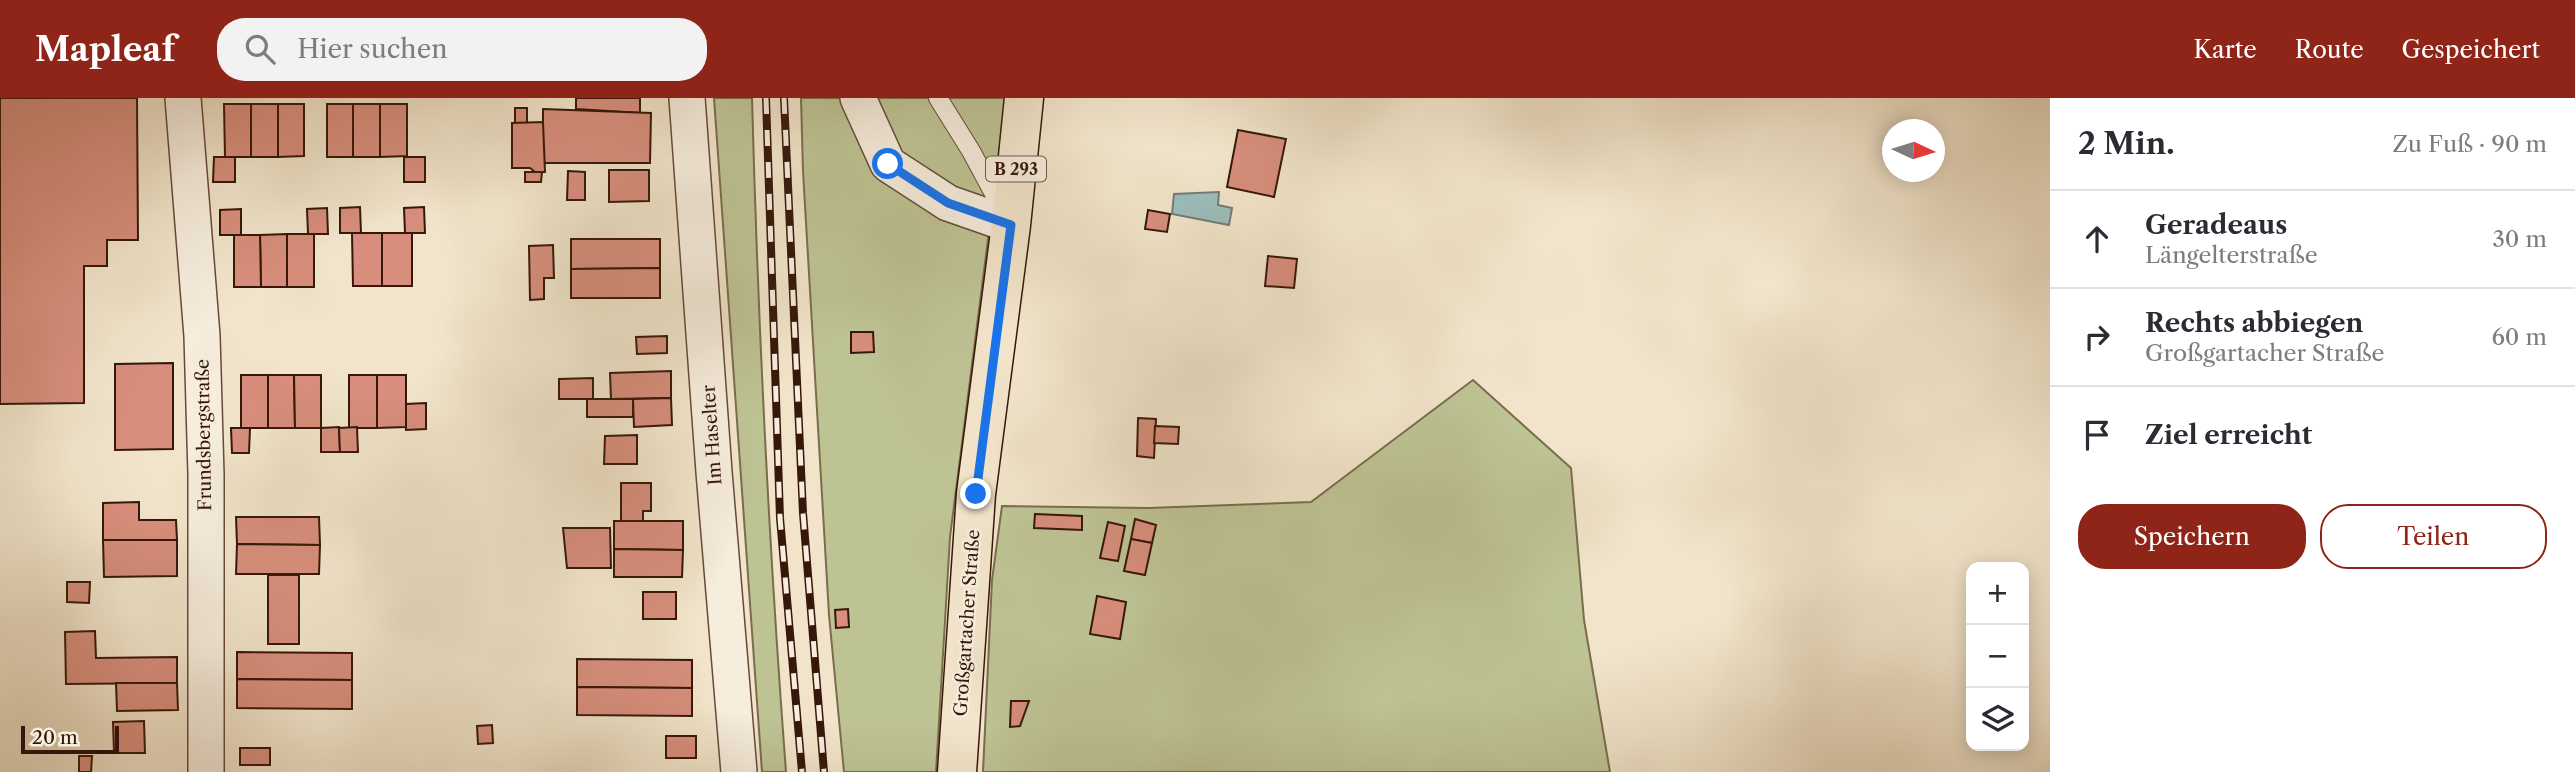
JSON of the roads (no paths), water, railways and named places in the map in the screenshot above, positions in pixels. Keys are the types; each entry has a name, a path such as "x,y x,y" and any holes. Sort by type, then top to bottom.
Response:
{"main road":[{"name":"Großgartacher Straße","path":"957,772 976,494 1011,225 1024,98"}],"street":[{"name":"Frundsbergstraße","path":"183,98 202,336 206,475 206,772"},
{"name":"Im Haselter","path":"687,98 739,772"},
{"path":"858,98 888,164 948,203 1011,225"}],"lane":[{"path":"938,98 971,151 1011,225"}],"water":[{"path":"1219,192 1218,205 1232,208 1229,225 1172,214 1174,194"}],"railway":[{"path":"766,98 780,518 802,772"},
{"path":"784,98 803,513 824,772"}]}
